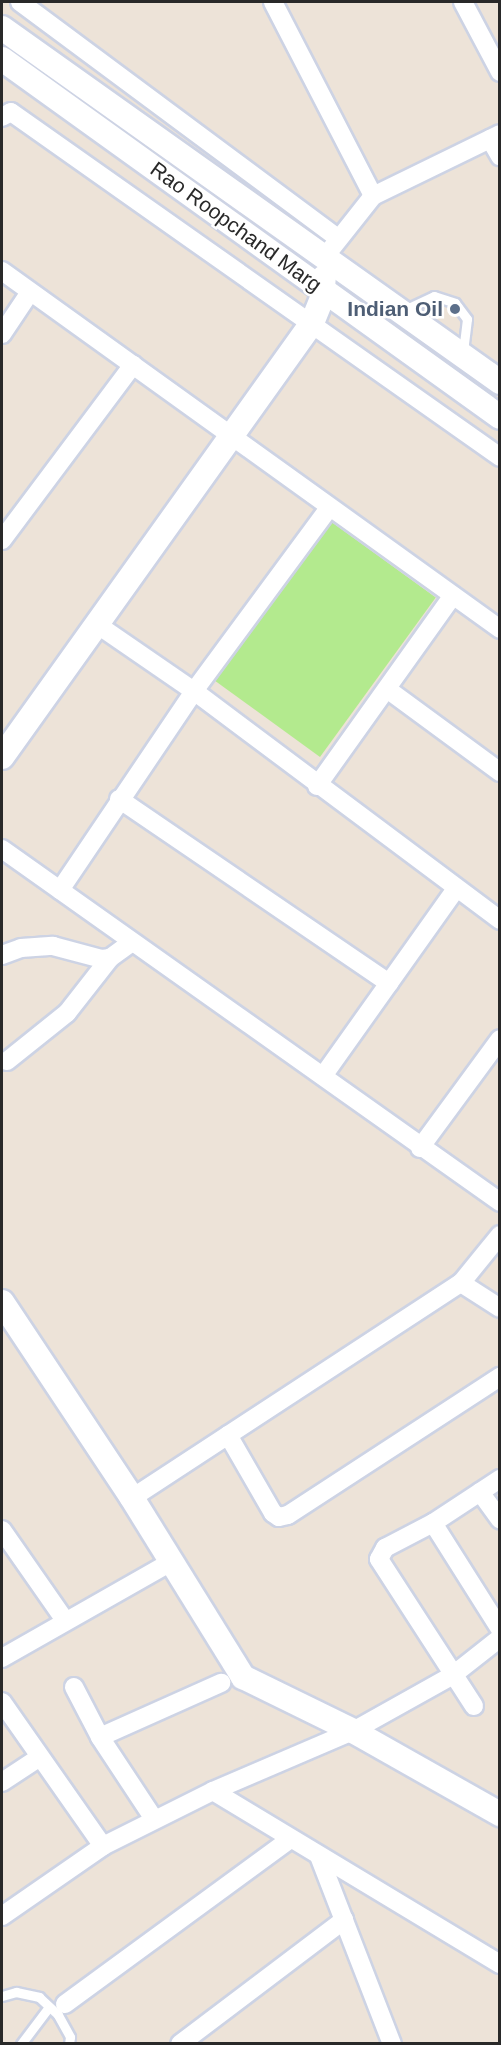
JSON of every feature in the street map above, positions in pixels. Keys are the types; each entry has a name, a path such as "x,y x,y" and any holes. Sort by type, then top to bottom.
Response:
{"street":[{"path":"20,2 332,247"},
{"path":"273,2 373,196"},
{"path":"463,2 500,72"},
{"name":"Rao Roopchand Marg","path":"2,28 332,247 402,311 500,382"},
{"name":"Rao Roopchand Marg","path":"2,59 500,417"},
{"path":"4,112 312,323 500,457"},
{"path":"2,757 95,623 233,437 312,323 332,247 373,196 495,136 500,156"},
{"path":"2,271 500,629"},
{"path":"2,334 30,292"},
{"path":"2,540 133,365"},
{"path":"60,890 119,799 194,691 329,508"},
{"path":"317,786 453,595"},
{"path":"95,623 194,691 317,786 500,920"},
{"path":"387,689 500,772"},
{"path":"119,799 389,983"},
{"path":"2,849 323,1076 420,1148 500,1202"},
{"path":"323,1076 456,889"},
{"path":"7,1061 68,1013 110,958 132,942"},
{"path":"2,955 21,948 53,946 110,958"},
{"path":"420,1148 500,1039"},
{"path":"132,1498 461,1283 500,1235"},
{"path":"461,1283 500,1308"},
{"path":"2,1302 132,1498 243,1677 353,1731 500,1814"},
{"path":"228,1435 273,1513 279,1517 288,1515 500,1377"},
{"path":"474,1706 379,1559 385,1548 433,1523 500,1479"},
{"path":"480,1491 500,1520"},
{"path":"433,1523 500,1629"},
{"path":"2,1530 64,1619"},
{"path":"2,1658 64,1619 171,1562"},
{"path":"2,1916 103,1846 213,1791 353,1731 453,1675 500,1638"},
{"path":"100,1737 221,1683"},
{"path":"74,1687 100,1737 154,1819"},
{"path":"2,1702 103,1846"},
{"path":"2,1782 40,1757"},
{"path":"213,1791 289,1840 500,1964"},
{"path":"57,2005 289,1840"},
{"path":"319,1856 392,2043"},
{"path":"180,2043 344,1920"}],"lane":[{"path":"402,311 434,296 455,303 467,319 462,354"},
{"path":"2,1996 27,1995 39,1997 57,2005 70,2037 69,2043"},
{"path":"21,2043 57,2005"}],"green space":[{"path":"329,520 436,598 320,757 213,679"}],"place":[{"name":"Indian Oil","path":"455,309"}]}
